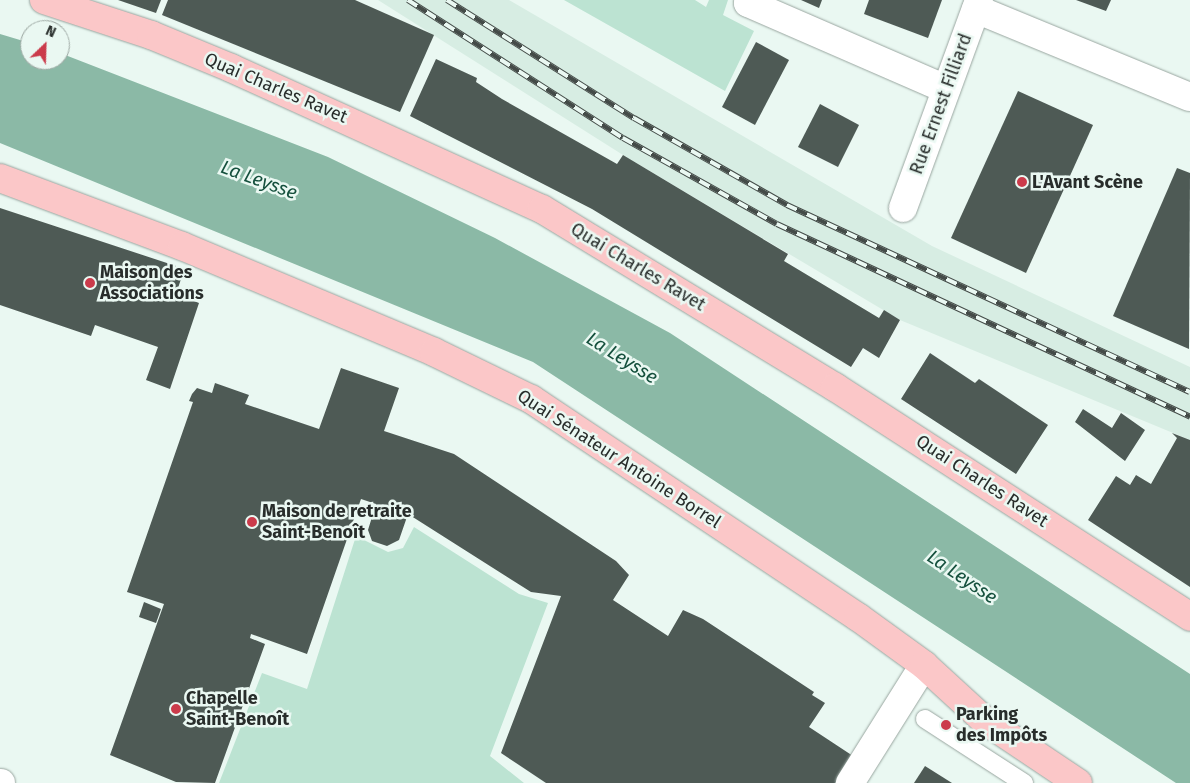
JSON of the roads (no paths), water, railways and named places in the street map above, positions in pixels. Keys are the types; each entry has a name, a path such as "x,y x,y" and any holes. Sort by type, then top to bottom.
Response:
{"main road":[{"name":"Quai Charles Ravet","path":"44,0 151,35 231,68 542,209 835,387 1190,617"},
{"name":"Quai Sénateur Antoine Borrel","path":"0,178 182,246 434,352 531,399 924,665 984,720 1078,783"}],"street":[{"path":"749,0 748,3 946,89"},
{"path":"978,5 1190,97"},
{"name":"Rue Ernest Filliard","path":"903,208 978,5"},
{"path":"850,783 924,665"}],"lane":[{"path":"925,719 1024,783"}],"water":[{"name":"La Leysse","path":"0,34 20,40 20,70 70,70 70,57 328,157 495,238 670,333 1190,674 1190,783 1176,783 533,362 0,143"}],"railway":[{"path":"408,0 623,138 777,224 1190,417"},
{"path":"447,0 634,118 787,205 1190,392"}],"place":[{"name":"L'Avant Scène","path":"1022,182"},
{"name":"Maison des Associations","path":"90,283"},
{"name":"Maison de retraite Saint-Benoît","path":"252,522"},
{"name":"Chapelle Saint-Benoît","path":"176,709"},
{"name":"Parking des Impôts","path":"946,725"}]}
